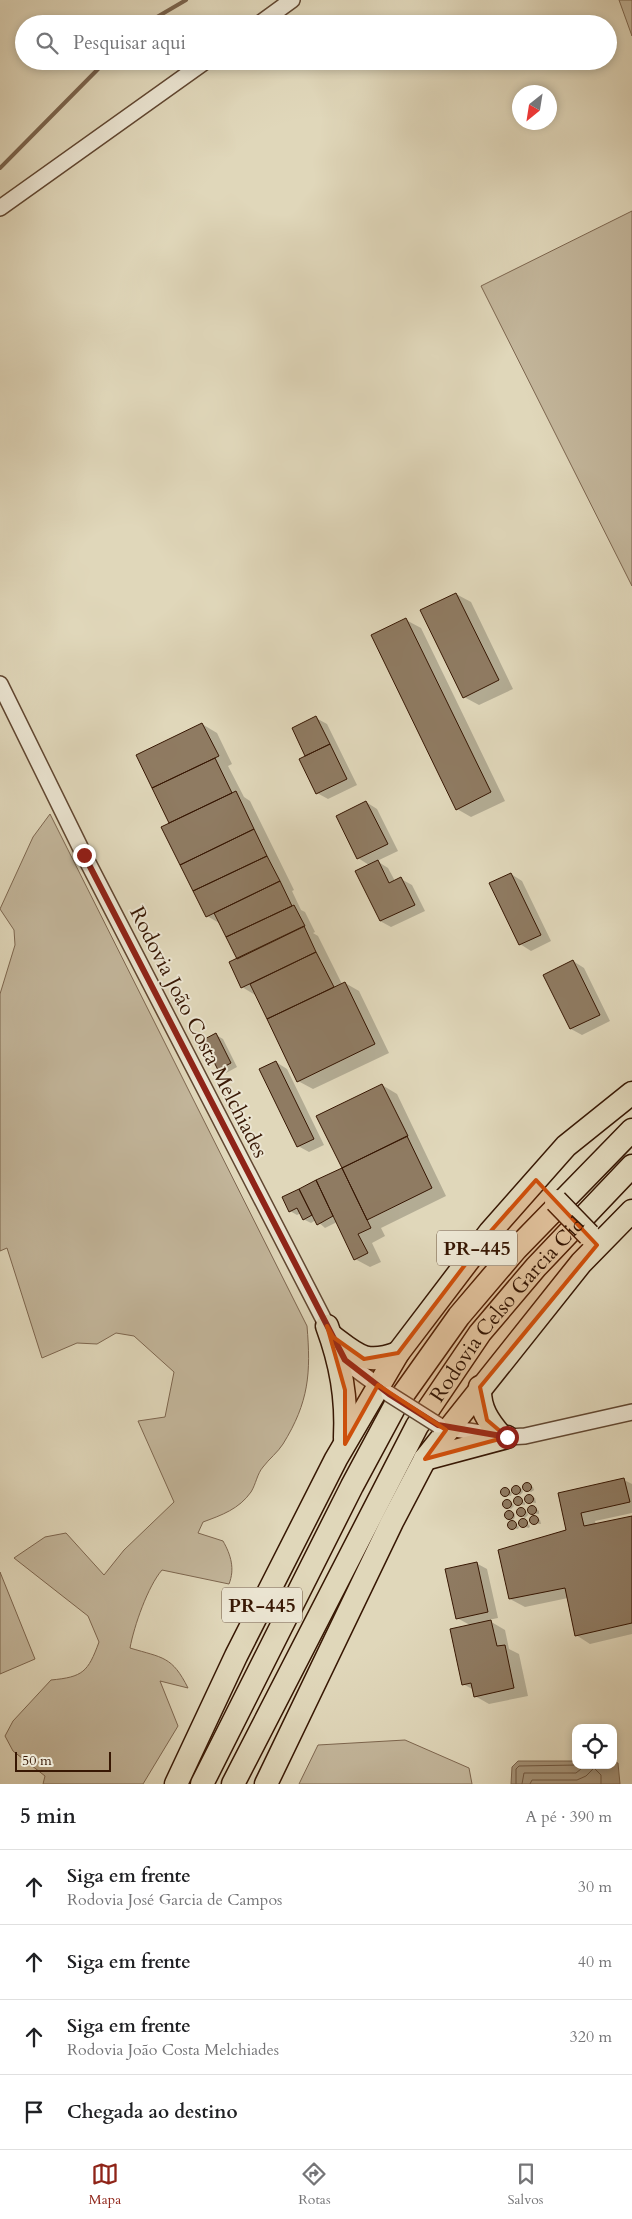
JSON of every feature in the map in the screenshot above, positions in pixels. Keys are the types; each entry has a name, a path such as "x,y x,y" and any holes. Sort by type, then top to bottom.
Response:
{"highway":[{"name":"PR-445","path":"176,1784 236,1656 345,1444 383,1390 398,1353 490,1232 566,1146 632,1094"},
{"name":"Rodovia Celso Garcia Cid","path":"203,1784 348,1494 395,1406 459,1316 516,1249 610,1150 632,1130"},
{"name":"Rodovia Celso Garcia Cid","path":"233,1784 417,1426 480,1333 536,1267 632,1166"},
{"path":"536,1180 593,1240"},
{"name":"Rodovia Celso Garcia Cid","path":"266,1784 392,1522 443,1427 480,1387 593,1240 632,1211"},
{"path":"330,1332 364,1359 371,1360 398,1353"},
{"path":"330,1332 345,1390 345,1444"},
{"path":"480,1387 487,1420 504,1436"},
{"path":"425,1459 504,1436"}],"street":[{"path":"271,15 292,0"},
{"path":"0,208 193,70"},
{"name":"Rodovia João Costa Melchiades","path":"0,684 84,855 345,1360 383,1390 443,1427"},
{"path":"443,1427 504,1436 525,1436 632,1412"}],"highlighted area":[{"path":"536,1180 597,1245 480,1387 487,1420 507,1437 479,1446 425,1459 446,1430 378,1385 345,1444 345,1390 327,1326 333,1337 364,1359 398,1353 490,1232"}],"shaded area":[{"path":"619,0 632,0 632,36"},
{"path":"632,211 632,586 481,286"},
{"path":"50,814 307,1326 309,1358 306,1387 303,1401 292,1429 281,1447 261,1470 253,1489 246,1498 230,1511 203,1522 198,1533 223,1541 231,1562 232,1573 229,1584 162,1570 147,1596 138,1618 130,1648 159,1657 171,1664 188,1688 160,1681 178,1726 143,1784 43,1784 45,1776 13,1751 5,1736 13,1721 51,1680 70,1677 83,1671 91,1660 99,1642 88,1616 14,1558 45,1537 66,1533 104,1575 124,1550 174,1502 138,1421 165,1417 174,1372 134,1336 116,1333 97,1344 77,1343 42,1358 7,1248 0,1251 0,994 15,945 14,930 0,909 33,837"},
{"path":"0,1572 35,1659 0,1674"},
{"path":"405,1740 469,1768 472,1784 299,1784 318,1745"}],"water":[{"path":"518,1761 572,1761 572,1769 617,1769 617,1763 620,1784 511,1784 512,1767"}],"building":[{"path":"456,593 499,680 463,698 420,610"},
{"path":"406,618 491,792 456,810 371,635"},
{"path":"316,716 330,744 305,756 292,728"},
{"path":"202,723 219,756 152,788 136,755"},
{"path":"330,744 347,779 316,794 299,759"},
{"path":"215,758 232,793 169,823 152,788"},
{"path":"236,791 254,829 180,865 161,827"},
{"path":"366,801 388,844 357,859 336,816"},
{"path":"254,829 267,856 193,891 180,865"},
{"path":"267,856 280,881 206,917 193,891"},
{"path":"378,860 389,883 401,877 415,905 380,921 355,871"},
{"path":"511,873 541,935 519,945 489,883"},
{"path":"280,881 292,906 226,937 214,913"},
{"path":"294,905 305,926 237,959 226,937"},
{"path":"304,926 316,952 241,988 229,962"},
{"path":"316,952 334,987 267,1019 250,984"},
{"path":"573,960 600,1015 570,1029 543,975"},
{"path":"345,982 375,1044 297,1082 267,1019"},
{"path":"216,1033 231,1063 218,1070 203,1040"},
{"path":"276,1061 314,1139 297,1147 259,1069"},
{"path":"382,1084 408,1136 342,1168 316,1116"},
{"path":"407,1136 432,1188 367,1220 342,1168"},
{"path":"342,1168 371,1228 358,1234 368,1253 354,1260 316,1180"},
{"path":"316,1180 333,1216 317,1225 299,1189"},
{"path":"299,1189 312,1215 303,1220 297,1208 289,1212 282,1197"},
{"path":"624,1478 630,1502 581,1513 584,1526 632,1516 632,1623 575,1636 565,1588 509,1599 498,1550 566,1530 558,1493"},
{"path":"527,1483 531,1487 527,1491 523,1487"},
{"path":"516,1486 520,1490 516,1494 512,1490"},
{"path":"505,1488 509,1492 505,1496 501,1492"},
{"path":"529,1495 533,1499 529,1503 525,1499"},
{"path":"518,1497 522,1501 518,1505 514,1501"},
{"path":"507,1500 511,1504 507,1508 503,1504"},
{"path":"532,1506 536,1510 532,1514 528,1510"},
{"path":"521,1508 525,1512 521,1516 517,1512"},
{"path":"509,1511 513,1515 509,1519 505,1515"},
{"path":"534,1516 538,1520 534,1524 530,1520"},
{"path":"523,1519 527,1523 523,1527 519,1523"},
{"path":"512,1521 516,1525 512,1529 508,1525"},
{"path":"477,1562 488,1612 456,1619 445,1569"},
{"path":"491,1620 497,1646 505,1645 514,1688 474,1697 471,1683 462,1685 450,1629"}],"waterway":[{"path":"160,15 186,0"},
{"path":"0,168 97,70"}],"route":[{"path":"84,855 345,1360 389,1394 438,1425 507,1437"}]}
